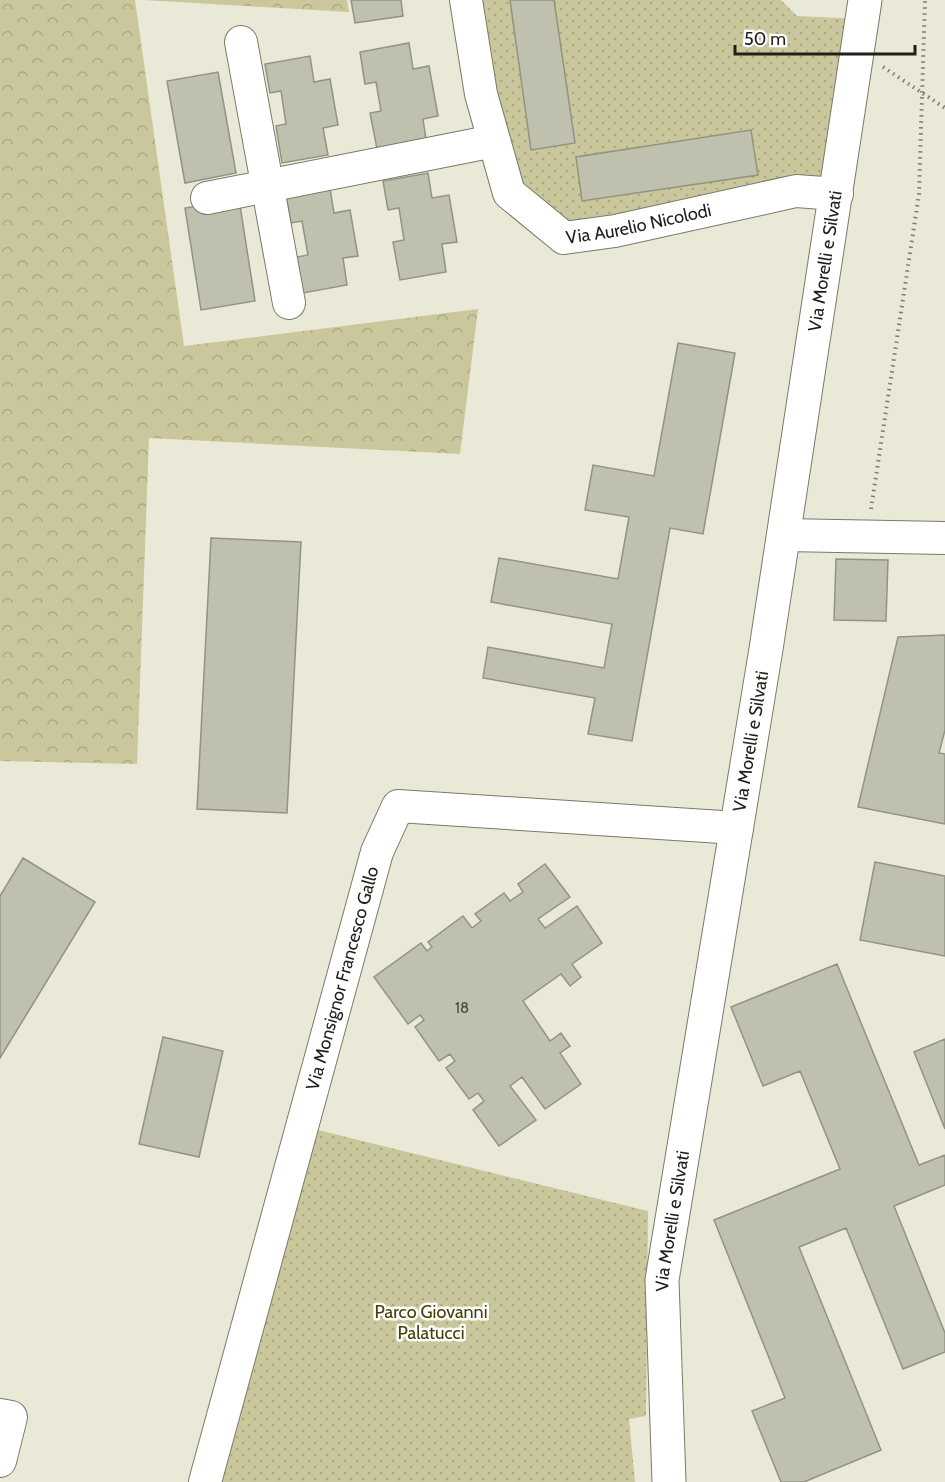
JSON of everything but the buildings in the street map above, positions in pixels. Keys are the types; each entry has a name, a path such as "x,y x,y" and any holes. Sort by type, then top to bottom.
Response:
{"main road":[{"name":"Via Morelli e Silvati","path":"669,1482 662,1281 784,535 865,0"}],"street":[{"name":"Via Aurelio Nicolodi","path":"466,0 481,94 509,193 564,238 615,231 796,191 837,194"},
{"path":"241,42 289,303"},
{"path":"207,198 494,141"},
{"path":"784,535 945,538"},
{"name":"Via Monsignor Francesco Gallo","path":"205,1482 377,852 398,806 737,828"},
{"path":"0,1415 11,1417 0,1461"}],"path":[{"path":"867,536 919,194 925,0"},
{"path":"857,50 945,108"}],"green space":[{"path":"0,0 135,0 184,346 478,309 460,454 149,438 137,764 0,761"},
{"path":"142,0 347,0 349,12"},
{"path":"466,0 781,0 797,16 862,19 837,194 564,238 526,210"},
{"name":"Parco Giovanni Palatucci","path":"318,1130 648,1211 646,1416 629,1419 635,1482 222,1482"}]}
